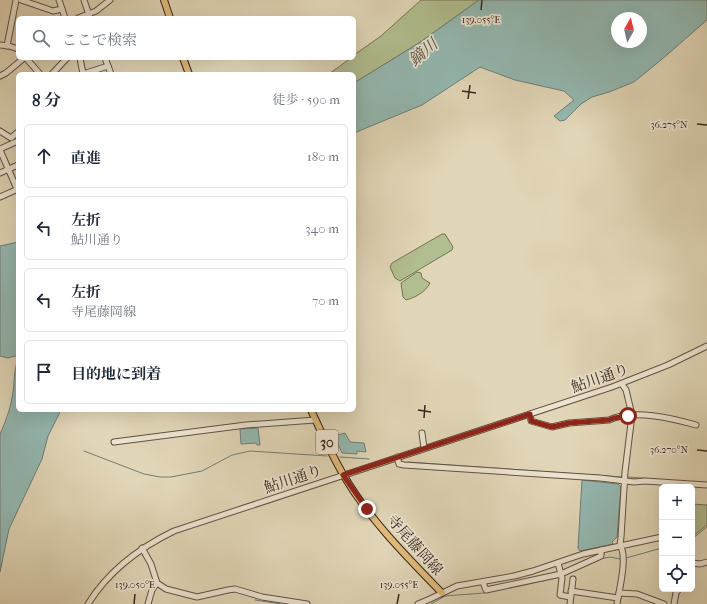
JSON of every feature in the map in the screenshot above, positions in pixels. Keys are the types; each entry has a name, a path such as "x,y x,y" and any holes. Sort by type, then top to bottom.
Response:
{"main road":[{"path":"164,0 169,16"},
{"path":"184,60 188,72"},
{"name":"寺尾藤岡線","path":"312,412 343,475 367,509 392,541 442,593"}],"street":[{"path":"7,46 16,0"},
{"path":"21,0 52,11 62,9"},
{"path":"59,0 64,16"},
{"path":"84,0 89,16 110,0"},
{"path":"0,45 16,48"},
{"path":"0,76 22,60"},
{"path":"27,60 38,72"},
{"path":"54,72 65,60"},
{"path":"80,60 83,72"},
{"path":"106,60 110,72"},
{"path":"89,72 108,66"},
{"path":"0,131 11,138 16,134"},
{"path":"16,142 0,150 16,185"},
{"path":"0,173 16,166"},
{"path":"0,197 16,190"},
{"name":"鮎川通り","path":"88,604 104,582 124,562 151,542 174,531 622,384 675,362 707,346"},
{"path":"617,604 624,560 622,548 620,546 624,472 632,415 626,390 622,384"},
{"path":"530,414 531,421 552,427 569,423 609,420 641,414 696,424"},
{"path":"114,442 246,425 316,420"},
{"path":"422,433 424,448"},
{"path":"397,458 399,464 404,465 707,485"},
{"path":"418,604 430,600 457,586 514,576 583,554 659,538"},
{"path":"142,548 151,564 157,583 166,589 197,598 235,589 262,597 307,604"},
{"path":"483,582 486,590 560,574 602,556 601,550"},
{"path":"695,563 707,562"},
{"path":"558,563 562,578 560,595 637,594 664,604"},
{"path":"570,604 573,578"},
{"path":"148,604 152,590 157,583"},
{"path":"674,604 677,592"}],"green space":[{"path":"421,0 479,0 419,43 356,82 356,72 332,72 348,60 356,60 356,54 381,36"},
{"path":"442,234 445,234 453,247 452,250 400,281 395,278 390,267 392,263"},
{"path":"417,272 421,273 422,278 430,283 420,294 406,300 403,297 401,283"},
{"path":"695,504 707,505 707,525 695,535"}],"water":[{"name":"鏑川","path":"479,0 707,0 707,20 661,60 634,82 592,97 581,104 565,120 560,121 554,116 574,100 564,91 515,80 480,67 422,105 356,132 356,82 419,43"},
{"path":"16,242 16,356 8,358 0,356 0,246"},
{"path":"16,366 16,412 60,412 48,436 42,459 9,529 0,572 0,434 11,403"},
{"path":"258,428 260,445 257,445 256,443 241,444 240,429"},
{"path":"345,433 350,442 364,443 366,452 357,451 357,454 342,453 334,436"},
{"path":"582,480 618,484 621,487 617,537 612,542 613,544 580,551 578,548"}],"waterway":[{"path":"84,451 144,474 160,477 171,477 202,471 232,455 250,451 327,456"},
{"path":"340,457 369,459"},
{"path":"408,462 622,477"},
{"path":"628,477 694,482"},
{"path":"695,537 707,527"},
{"path":"626,558 659,549"},
{"path":"600,559 610,557 620,559"},
{"path":"431,604 445,596 484,593 539,581"},
{"path":"255,600 281,604"}],"route":[{"path":"367,509 343,475 530,414 531,421 552,427 569,423 609,420 628,416"}]}
